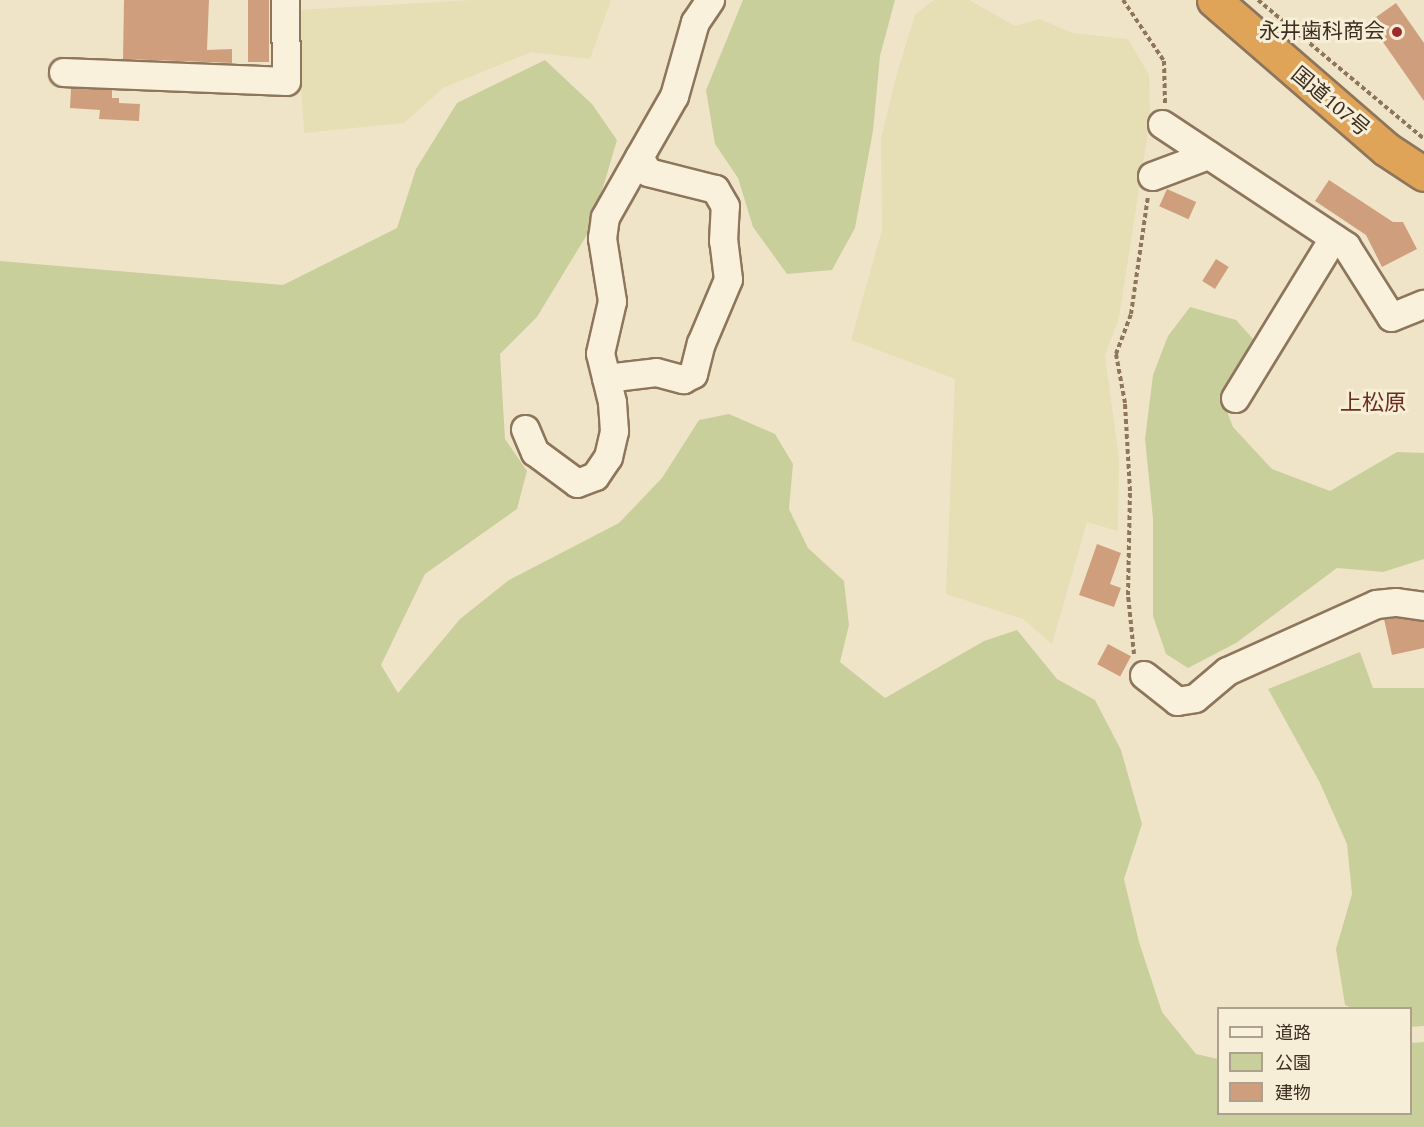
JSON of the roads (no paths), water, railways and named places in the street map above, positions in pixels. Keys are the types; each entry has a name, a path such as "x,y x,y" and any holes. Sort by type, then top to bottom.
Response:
{"highway":[{"name":"国道107号","path":"1214,0 1386,149 1424,174"}],"street":[{"path":"63,72 286,81 285,0"},
{"path":"525,429 535,452 557,473 577,483 594,476 608,458 614,431 600,353 612,301 602,238 605,217 674,96 694,22 710,0"},
{"path":"1162,124 1346,246 1391,317 1424,304"},
{"path":"1152,176 1208,154"},
{"path":"606,378 656,372 683,378 693,374 701,343 728,279 723,241 725,206 715,189 648,172 639,157"},
{"path":"1235,398 1333,238"},
{"path":"1144,675 1177,701 1195,698 1227,671 1376,604 1396,602 1424,606"}],"place":[{"name":"永井歯科商会","path":"1397,32"}],"district":[{"name":"上松原","path":"1373,404"}]}
